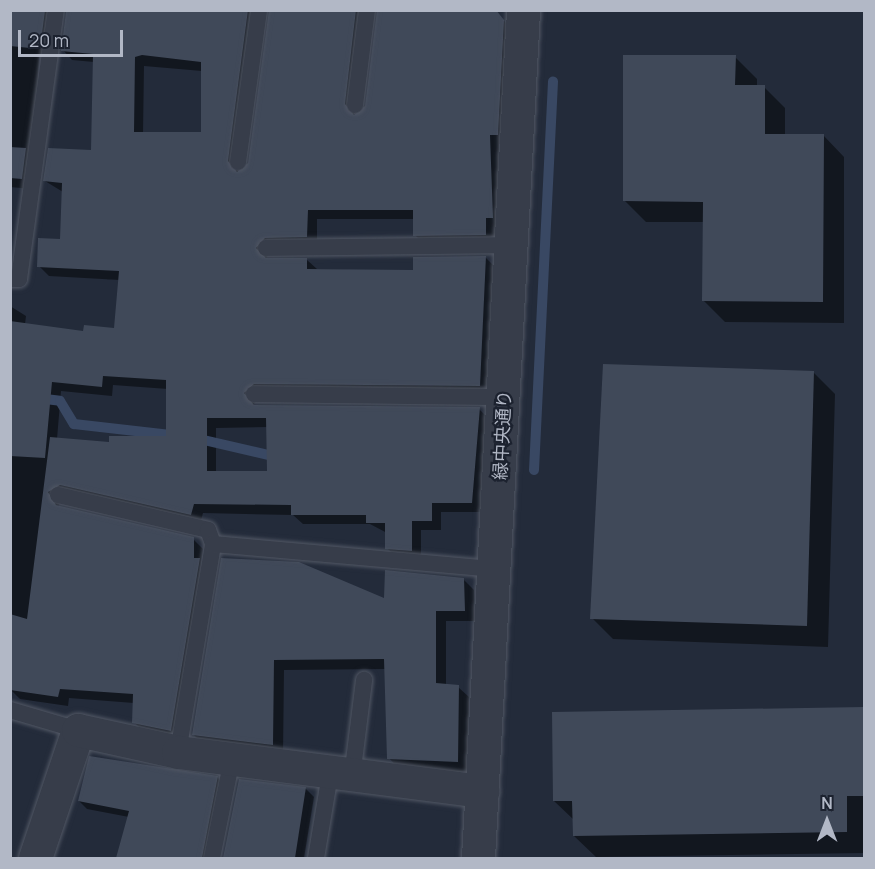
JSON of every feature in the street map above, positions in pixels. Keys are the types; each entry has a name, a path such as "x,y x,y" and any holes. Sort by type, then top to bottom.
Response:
{"street":[{"name":"緑中央通り","path":"478,858 523,10"},
{"path":"35,858 78,730 178,752 341,776 483,791"}],"lane":[{"path":"10,279 19,279 56,10"},
{"path":"238,162 259,10"},
{"path":"355,105 367,10"},
{"path":"266,248 511,245"},
{"path":"254,394 503,397"},
{"path":"58,495 208,530 213,544 178,752"},
{"path":"213,544 495,569"},
{"path":"316,858 341,776 364,680"},
{"path":"10,710 78,730"},
{"path":"212,858 232,759"}],"building":[{"path":"248,10 228,161 237,172 248,163 269,10 356,10 345,104 354,115 365,106 377,10 496,10 504,20 498,135 490,135 493,218 486,218 486,235 413,236 413,210 308,210 307,237 265,238 256,248 266,258 307,258 307,269 413,270 413,257 486,256 480,386 254,384 244,393 254,405 480,407 472,503 432,503 432,521 412,521 412,551 385,549 385,523 366,523 366,515 291,515 291,505 194,504 191,515 60,485 48,492 56,505 194,537 194,558 200,558 171,731 132,723 133,694 60,689 58,697 10,690 10,614 27,619 50,437 109,442 109,436 166,436 166,380 103,376 102,387 52,382 45,458 10,456 10,321 83,331 84,325 114,328 119,271 37,267 38,238 60,239 62,183 43,181 48,148 91,150 93,54 61,51 66,12","holes":["142,55 201,62 201,132 134,132 135,57","207,418 266,418 267,471 207,471"]},
{"path":"10,11 45,11 40,49 10,46"},
{"path":"623,55 736,55 735,85 765,85 765,134 824,134 823,302 702,301 703,202 623,201"},
{"path":"10,147 26,148 22,179 10,178"},
{"path":"603,364 814,371 807,626 590,619"},
{"path":"221,558 299,562 384,598 385,570 464,578 465,611 436,611 436,683 459,685 458,762 387,759 384,659 274,660 273,745 192,735"},
{"path":"864,707 864,796 847,796 847,832 573,836 572,801 553,801 552,712"},
{"path":"89,756 218,776 202,858 116,858 129,811 78,801"},
{"path":"239,779 306,787 295,858 223,858"}],"waterway":[{"path":"534,470 553,81"},
{"path":"37,398 60,401 74,424 179,436"},
{"path":"195,438 281,458"}]}
